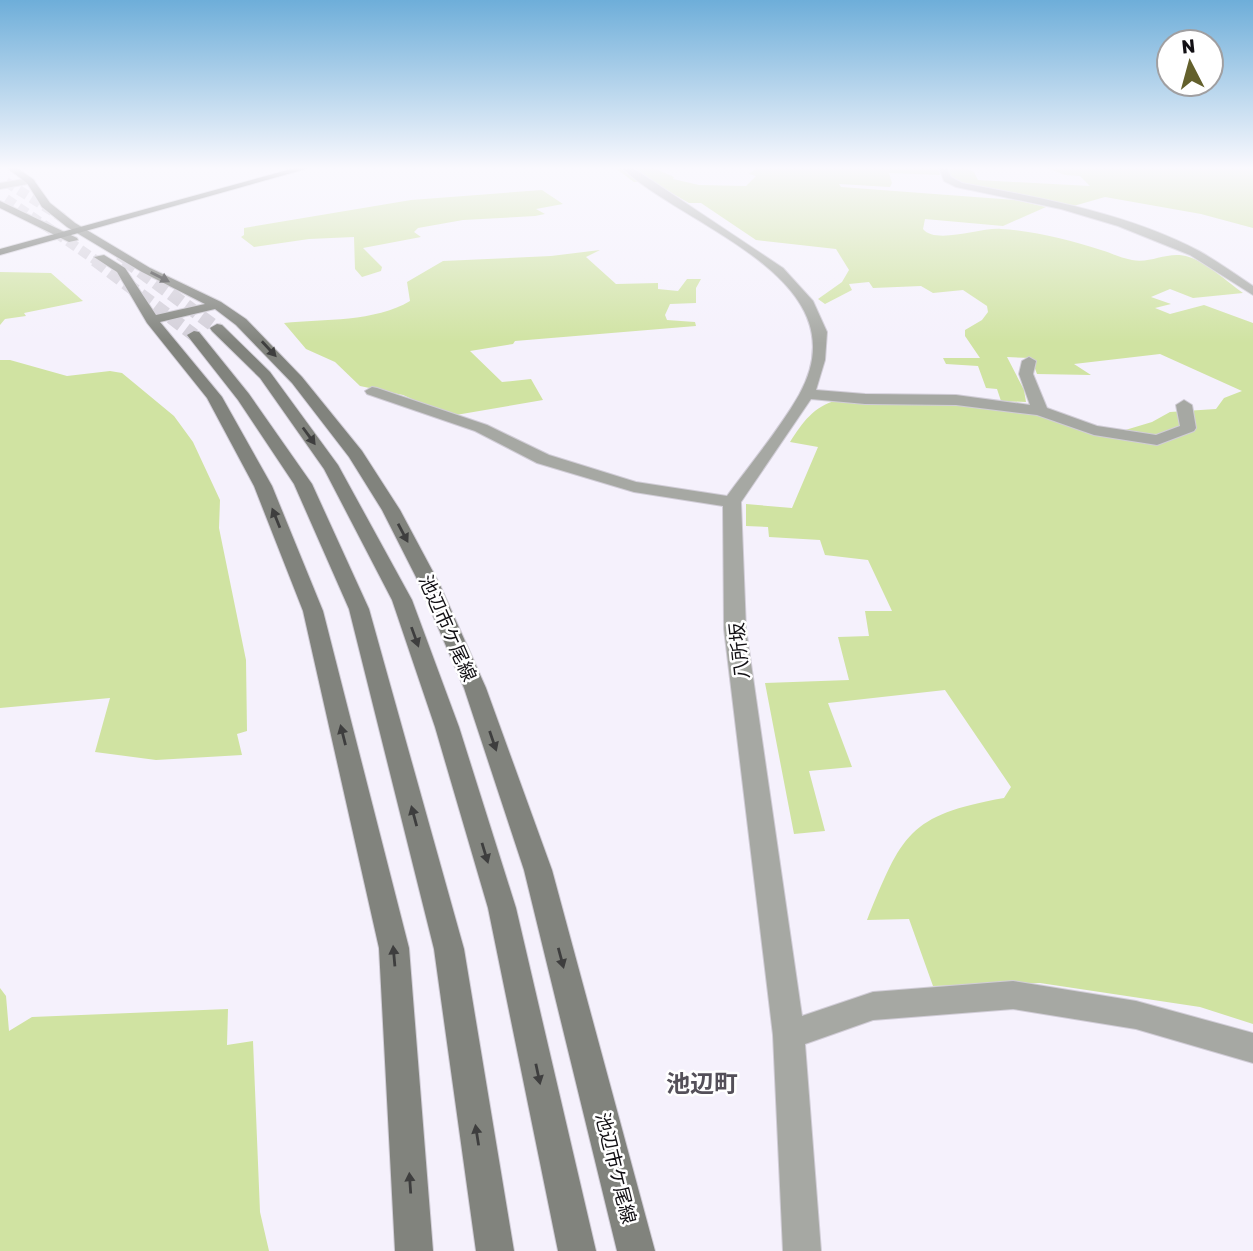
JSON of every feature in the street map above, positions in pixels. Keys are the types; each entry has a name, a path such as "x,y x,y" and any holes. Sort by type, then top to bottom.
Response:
{"main road":[{"path":"0,252 79,226"},
{"path":"0,244 81,226"}],"street":[{"name":"池辺市ケ尾線","path":"58,226 146,270 210,323 265,375 332,468 402,600 447,727 502,908 577,1251"},
{"name":"池辺市ケ尾線","path":"64,226 121,271 152,320 220,408 264,486 313,611 394,947 414,1251"},
{"path":"372,391 481,428 543,460 634,487 732,502 807,394 818,360 820,332 809,304 795,286 779,270 716,226"},
{"path":"1128,226 1194,253 1253,291"},
{"path":"152,320 210,323"},
{"name":"池辺市ケ尾線","path":"210,323 244,397 303,484 359,609 449,949 495,1251"},
{"name":"池辺市ケ尾線","path":"210,323 265,345 297,380 356,455 391,510 429,583 475,688 538,870 621,1184 636,1251"},
{"path":"1029,361 1026,374 1040,411"},
{"path":"807,394 865,399 956,400 1040,411 1094,430 1157,440 1188,428 1184,405"},
{"name":"八所坂","path":"732,502 735,629 789,1035 802,1251"},
{"path":"789,1035 873,1006 1013,995 1136,1015 1253,1048"}],"green space":[{"path":"427,226 418,228 414,232 421,237 363,248 382,267 381,271 362,277 355,269 354,237 309,239 254,247 241,237 244,235 244,228"},
{"path":"736,226 924,226 929,234 948,236 992,229 1025,231 1132,260 1174,255 1189,257 1217,273 1243,293 1193,298 1170,289 1151,297 1171,304 1155,308 1170,314 1204,305 1253,323 1253,1024 1200,1007 1040,983 933,986 909,919 867,920 890,867 913,834 947,812 1004,798 1011,787 945,690 828,703 852,767 809,771 825,831 794,834 765,683 849,680 838,637 869,636 865,611 892,611 868,560 825,555 820,540 769,537 768,527 746,526 746,504 792,508 818,447 790,442 809,416 837,400 958,403 1033,413 1112,434 1152,422 1170,412 1216,409 1224,398 1242,391 1160,354 1074,364 1091,375 1037,374 1031,358 1007,357 1024,390 1026,402 1001,401 997,389 986,388 978,366 946,364 943,358 980,358 965,336 965,330 982,320 988,312 987,306 963,290 933,293 921,286 873,288 869,282 849,284 852,290 825,304 818,299 842,282 849,270 836,249 756,240"},
{"path":"600,250 586,257 616,284 658,283 658,289 678,291 687,279 701,279 696,288 696,303 670,304 665,315 667,320 695,322 696,326 515,341 513,344 470,351 502,382 531,379 543,400 450,416 403,395 360,386 335,362 306,349 284,323 365,316 396,308 410,301 407,282 443,261 551,256"},
{"path":"0,272 51,273 83,301 24,313 26,316 5,319 0,325"},
{"path":"0,360 10,360 67,376 110,371 122,373 174,416 193,442 220,500 219,528 246,660 247,731 237,734 242,755 156,760 95,752 110,698 0,708"},
{"path":"0,988 6,996 9,1031 32,1017 228,1009 227,1045 253,1041 260,1212 269,1251 0,1251"}],"tunnel":[{"path":"46,226 97,261"},
{"path":"119,255 128,261"},
{"path":"95,260 194,335"},
{"path":"125,260 217,328"}],"district":[{"name":"池辺町","path":"702,1084"}]}
